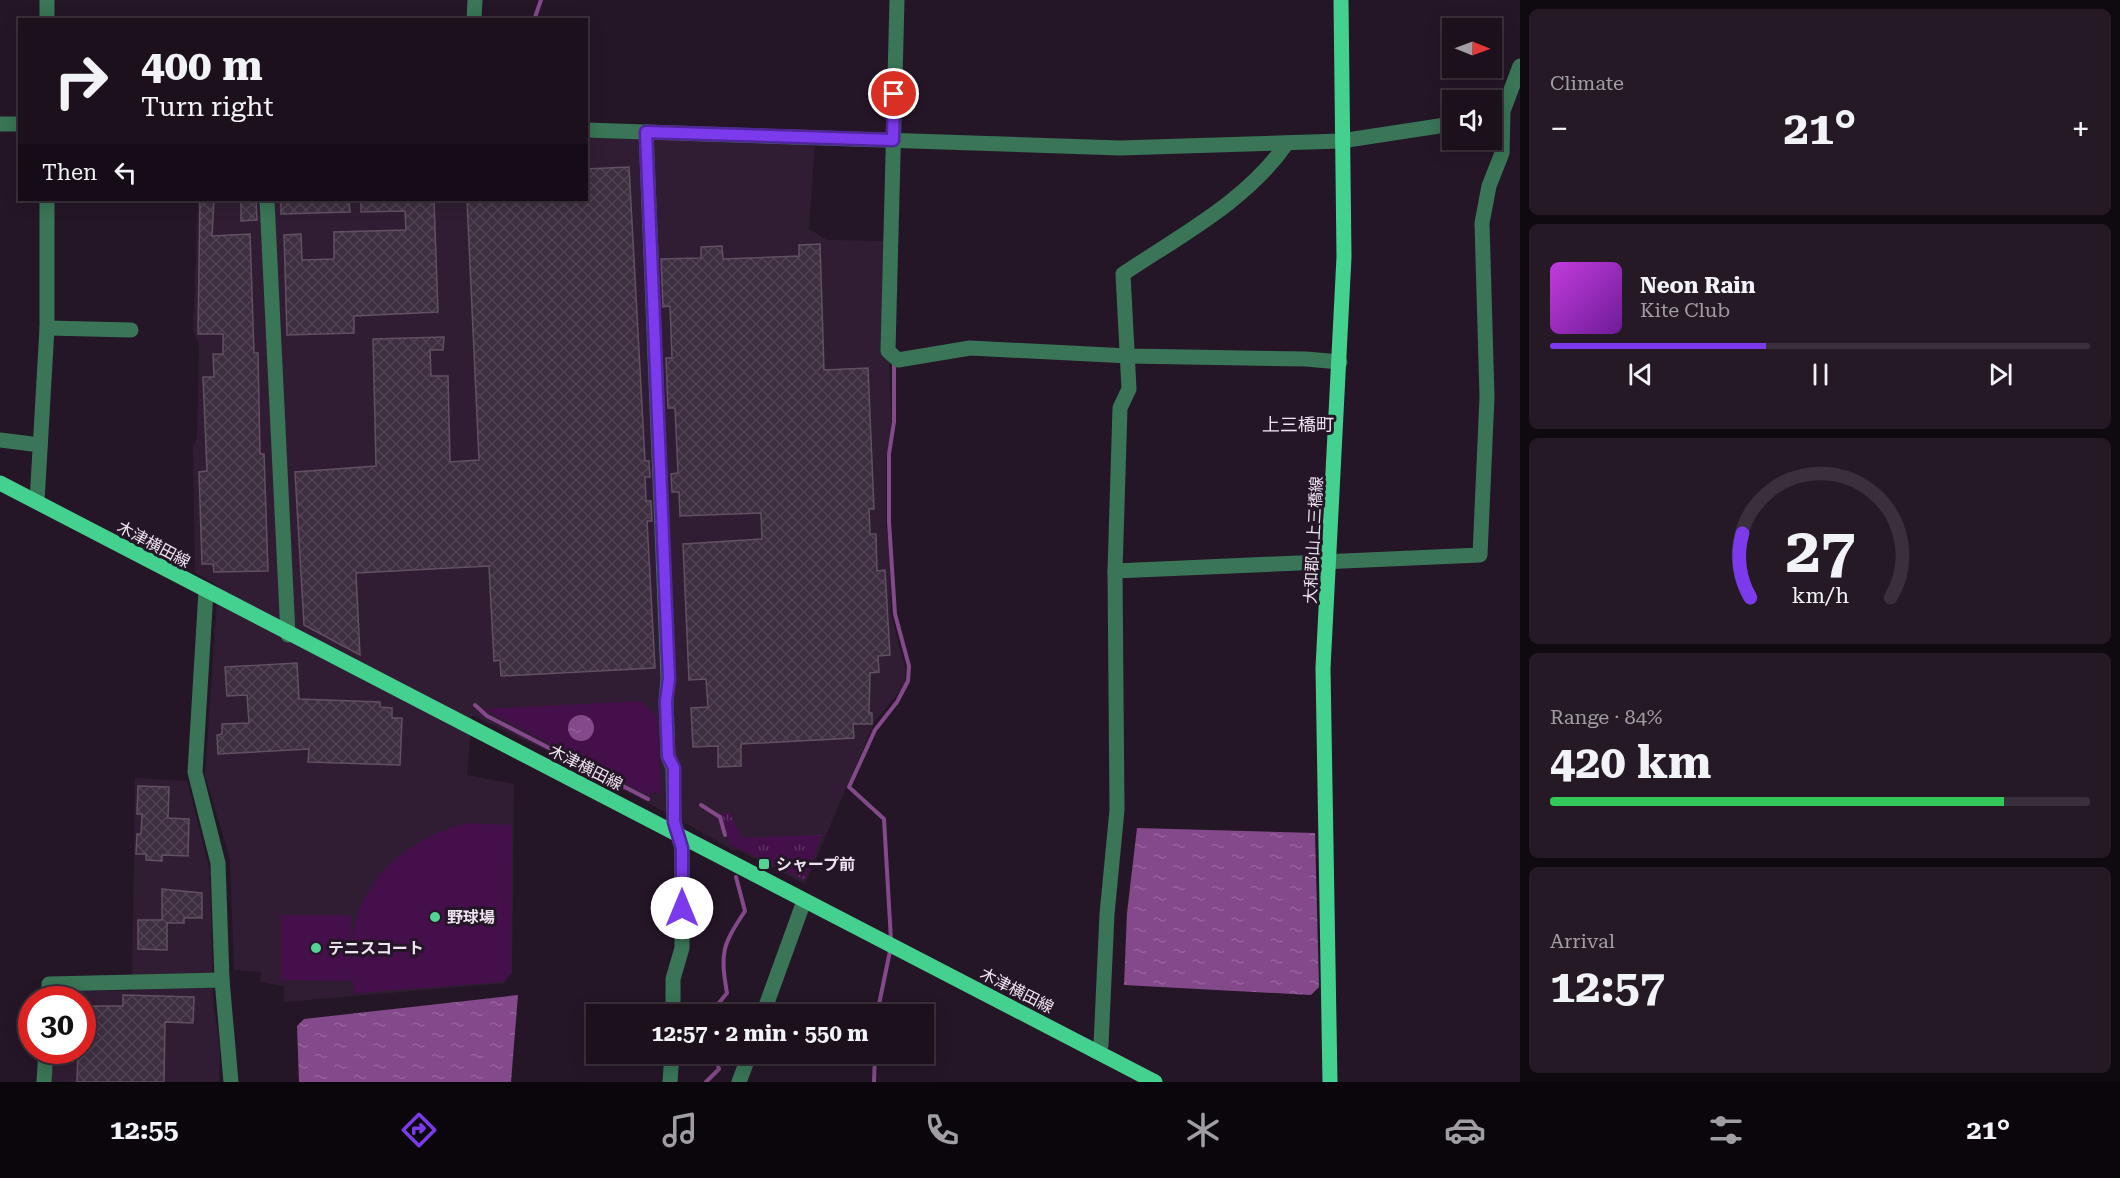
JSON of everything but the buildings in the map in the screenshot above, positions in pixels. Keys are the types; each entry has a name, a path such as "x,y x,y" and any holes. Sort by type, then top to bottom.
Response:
{"main road":[{"name":"大和郡山上三橋線","path":"1330,1082 1323,668 1344,257 1341,0"},
{"name":"木津横田線","path":"0,483 1155,1082"}],"street":[{"path":"47,0 47,18"},
{"path":"474,18 475,0"},
{"path":"897,0 893,140 893,356 970,348 1129,356 1306,359 1340,362"},
{"path":"1502,102 1520,66"},
{"path":"0,124 18,124"},
{"path":"588,130 1120,148 1341,141 1442,126"},
{"path":"646,132 669,679 666,701 668,756 674,768 674,822 682,848 682,948 674,979 673,1004"},
{"path":"1097,1052 1101,1045 1107,914 1117,810 1114,571 1120,408 1130,389 1123,274 1247,190 1270,167 1287,143"},
{"path":"1114,571 1480,555 1487,397 1482,223 1490,186 1502,150"},
{"path":"37,502 46,328 47,201"},
{"path":"267,201 288,634"},
{"path":"46,328 131,330"},
{"path":"0,440 40,445"},
{"path":"206,591 195,772 218,863 222,980 231,1082"},
{"path":"767,1004 804,901"},
{"path":"49,986 49,984 222,980"},
{"path":"44,1082 45,1064"},
{"path":"670,1082 671,1064"},
{"path":"739,1082 746,1064"}],"shaded area":[{"path":"588,134 815,141 809,229 827,240 885,241 883,345 889,362 892,430 886,457 886,528 890,549 891,614 905,667 905,685 875,721 805,884 739,850 733,850 605,779 472,715 467,775 514,784 512,973 504,983 284,1002 284,986 260,982 261,972 234,970 230,859 205,776 218,586 195,572 193,446 197,438 199,344 193,331 198,201 588,201"},
{"path":"135,778 187,781 210,871 213,999 220,1051 219,1082 51,1082 52,1064 96,1064 96,991 132,991"}],"green space":[{"path":"642,701 657,717 661,794 652,792 650,796 484,709"},
{"path":"729,812 742,838 822,835 805,880 730,844 722,814"},
{"name":"野球場","path":"468,823 512,825 511,973 503,982 355,993 351,972 351,981 281,980 281,915 351,915 351,961 353,933 359,912 368,892 380,875 394,860 428,837"}],"water":[{"path":"581,715 590,719 594,728 590,737 581,741 572,737 568,728 572,719"},
{"path":"1137,828 1315,833 1319,987 1311,995 1124,985 1127,913"},
{"path":"518,995 511,1082 299,1082 297,1026 304,1019"}],"waterway":[{"path":"535,18 541,0"},
{"path":"891,940 884,819 849,787 875,730 897,702 908,681 909,666 895,614 889,522 889,454 894,422 894,361"},
{"path":"475,705 487,716 648,799"},
{"path":"701,805 720,817 725,835"},
{"path":"718,1004 727,993 724,968 727,942 745,911 736,877"},
{"path":"879,1004 890,951"},
{"path":"706,1082 719,1069 717,1064"},
{"path":"874,1082 875,1064"}],"place":[{"name":"シャープ前","path":"764,864"},
{"name":"野球場","path":"435,917"},
{"name":"テニスコート","path":"316,948"}],"district":[{"name":"上三橋町","path":"1298,425"}],"route":[{"path":"682,908 682,848 674,822 674,768 668,756 666,701 669,679 646,132 893,140 894,94"}]}
